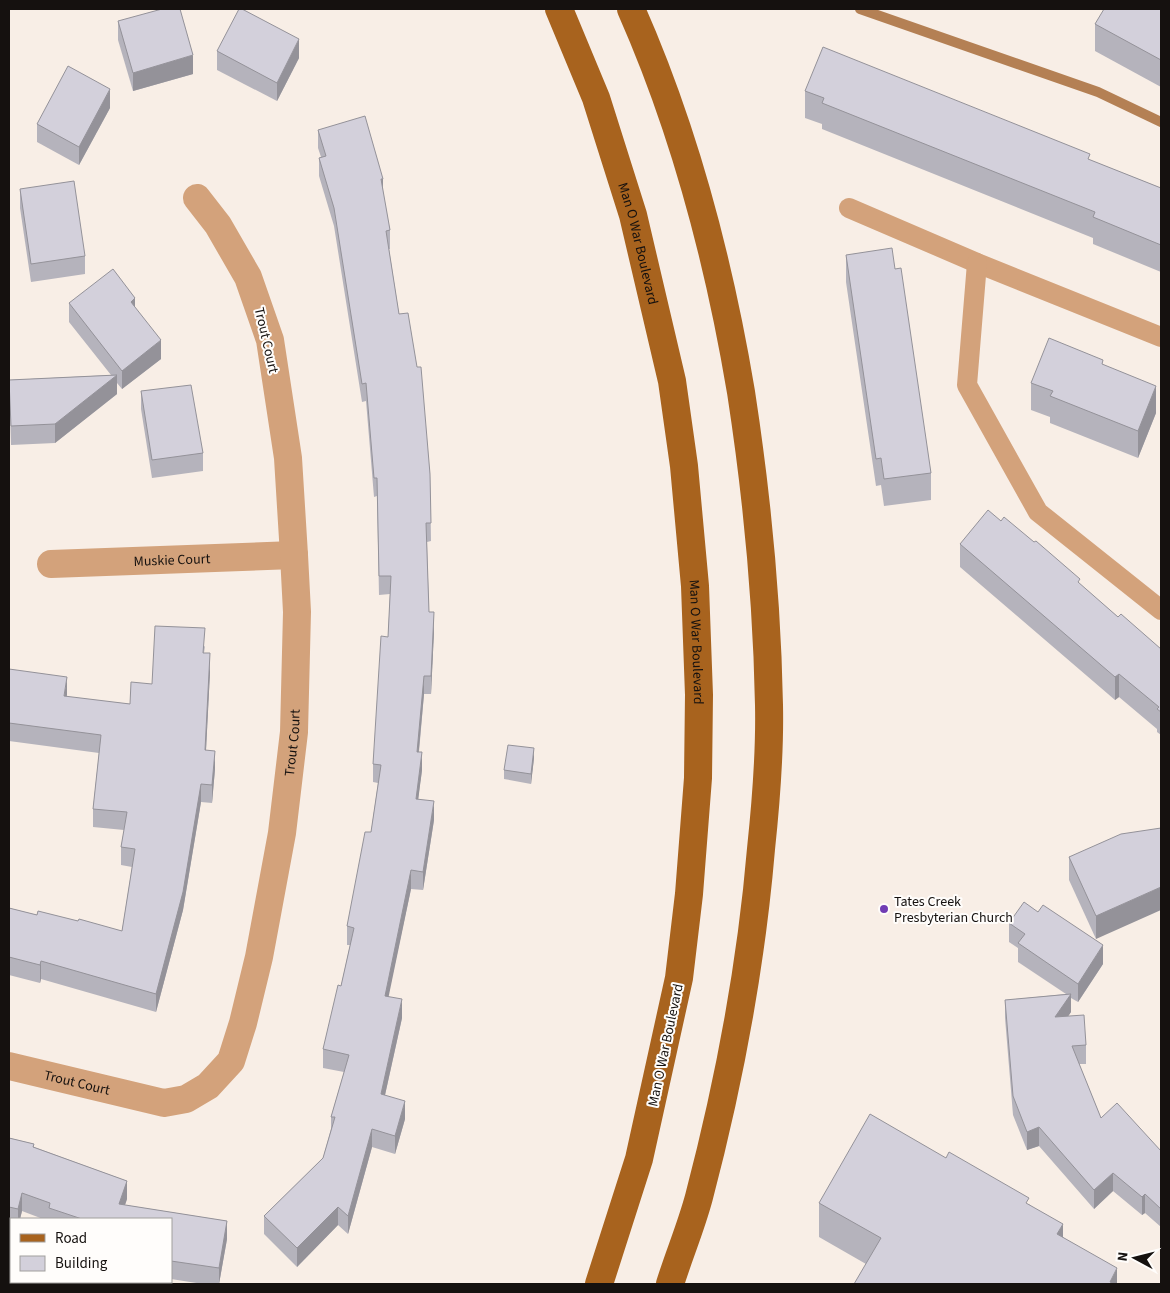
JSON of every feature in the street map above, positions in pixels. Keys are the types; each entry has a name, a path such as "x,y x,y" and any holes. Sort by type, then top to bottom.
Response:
{"main road":[{"name":"Man O War Boulevard","path":"559,9 596,98 633,215 672,381 684,466 695,586 699,695 698,778 680,978 640,1159 599,1284"},
{"path":"631,9 653,58 680,138 728,313 754,476 765,609 769,708 765,813 757,896 741,1009 698,1199 670,1284"}],"street":[{"name":"Trout Court","path":"9,1066 164,1102 186,1099 208,1086 231,1061 243,1023 259,956 282,833 294,732 297,612 288,458 270,340 248,277 218,225 196,198"},
{"name":"Muskie Court","path":"51,564 294,554"}],"lane":[{"path":"849,208 977,264 1161,337"},
{"path":"977,264 968,386 1038,512 1161,610"}],"building":[{"path":"162,9 180,9 193,55 133,73 118,21"},
{"path":"239,9 299,39 277,83 217,51"},
{"path":"1104,9 1161,9 1161,60 1095,24"},
{"path":"823,47 1090,154 1088,159 1161,188 1161,245 1093,217 1095,212 822,103 824,98 805,91"},
{"path":"68,66 110,89 79,147 37,124"},
{"path":"365,116 383,179 381,179 390,230 386,231 399,314 408,313 417,367 421,367 430,474 431,523 426,523 429,612 434,612 431,676 424,676 417,752 422,752 416,799 434,801 423,872 411,870 385,996 402,999 381,1094 405,1101 395,1136 372,1129 348,1216 338,1207 297,1248 264,1216 323,1158 335,1117 331,1117 349,1055 323,1049 338,985 341,986 354,928 347,926 365,832 371,832 381,765 373,764 381,636 388,637 391,576 379,576 377,478 374,478 366,383 362,384 334,208 319,158 326,156 318,130"},
{"path":"74,181 85,256 31,264 20,189"},
{"path":"892,248 895,269 901,268 931,473 884,479 881,458 876,459 846,255"},
{"path":"113,269 135,298 131,302 161,340 122,371 69,303"},
{"path":"1049,338 1103,360 1102,364 1156,386 1138,431 1050,396 1053,391 1031,383"},
{"path":"117,375 55,424 11,426 9,380"},
{"path":"191,385 203,453 152,460 141,391"},
{"path":"988,510 1001,521 1004,517 1034,542 1036,541 1080,579 1078,582 1118,617 1121,614 1161,649 1161,712 1157,709 1159,707 1119,674 1115,677 960,544"},
{"path":"155,626 205,628 203,653 210,653 205,750 215,751 212,785 201,784 183,892 156,994 41,961 40,965 9,957 9,908 37,915 38,911 78,921 79,919 122,931 135,849 121,847 127,812 93,809 101,735 9,723 9,669 67,677 64,696 130,704 131,682 152,684"},
{"path":"508,745 534,748 531,774 504,770"},
{"path":"1161,828 1161,887 1096,916 1069,857 1121,834"},
{"path":"1024,902 1038,912 1043,905 1103,945 1078,984 1018,943 1025,934 1009,923"},
{"path":"1071,994 1055,1017 1084,1015 1086,1045 1072,1046 1101,1118 1117,1103 1161,1151 1161,1209 1145,1194 1142,1197 1113,1173 1094,1190 1039,1127 1027,1132 1013,1096 1005,1000"},
{"path":"870,1114 946,1158 949,1152 1029,1198 1026,1203 1063,1224 1057,1234 1117,1268 1110,1282 1115,1284 854,1284 881,1238 819,1203"},
{"path":"9,1138 34,1144 33,1147 127,1181 119,1204 227,1221 219,1268 172,1261 172,1218 79,1218 49,1208 50,1203 22,1193 18,1209 9,1207"},
{"path":"93,1283 165,1283 165,1284"}],"waterway":[{"path":"860,9 1098,92 1161,122"}],"place":[{"name":"Tates Creek Presbyterian Church","path":"884,909"}]}
